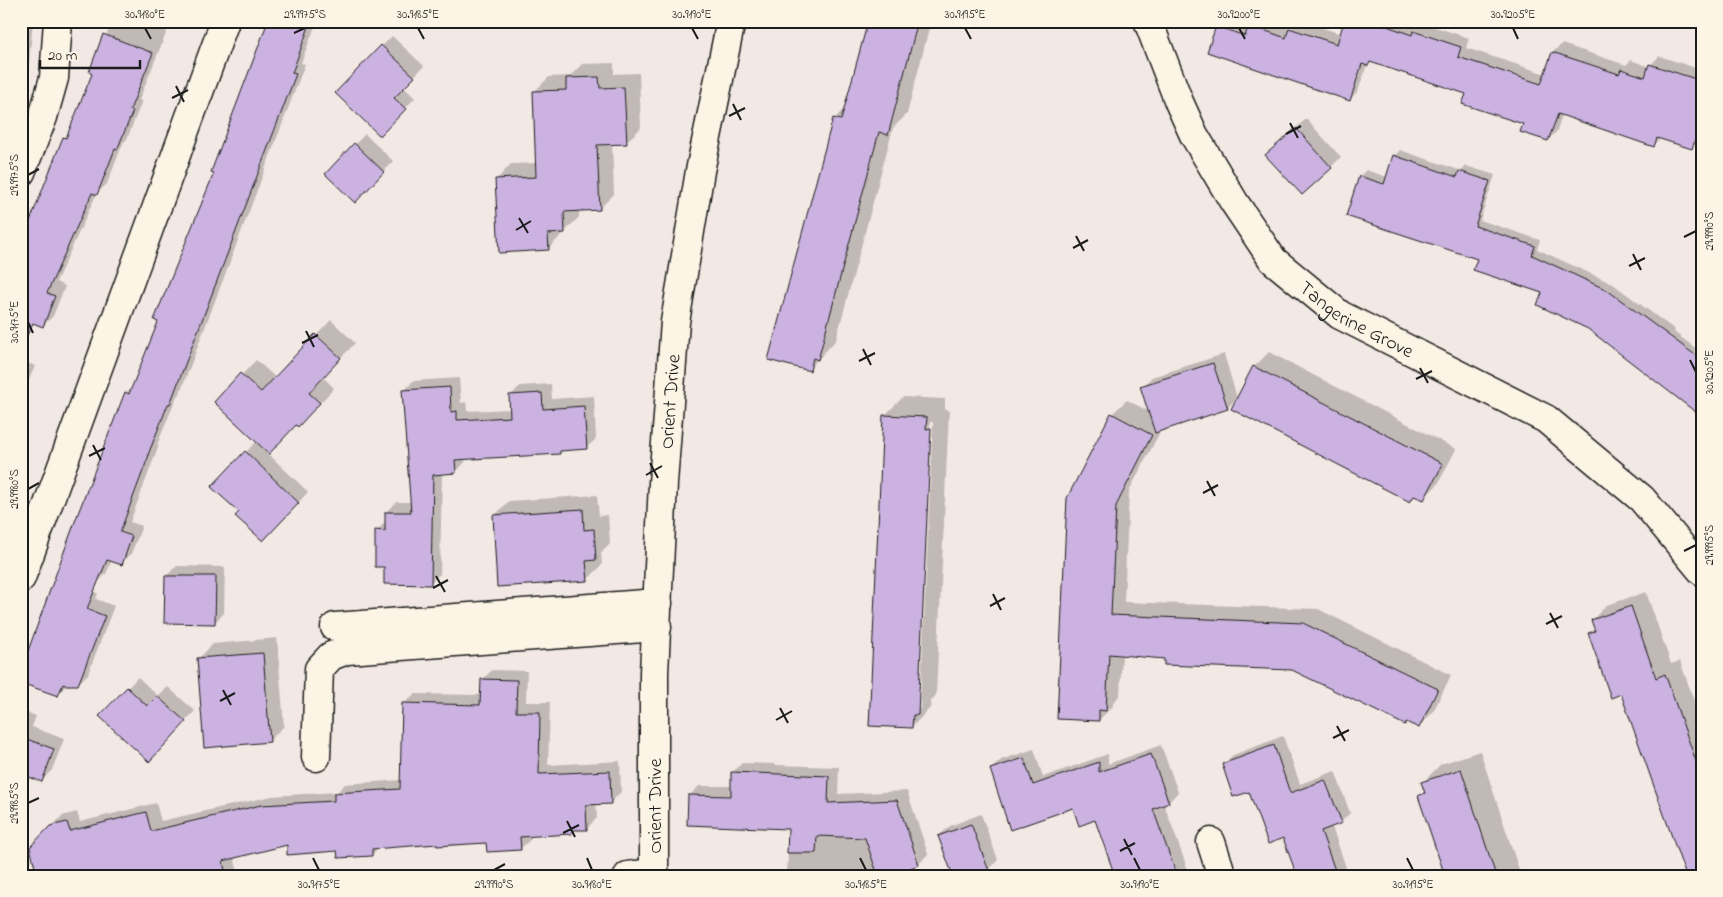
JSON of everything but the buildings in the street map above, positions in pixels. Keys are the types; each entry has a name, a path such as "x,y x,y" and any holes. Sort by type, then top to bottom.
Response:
{"street":[{"path":"21,172 43,117 54,78 58,21"},
{"path":"21,578 225,21"},
{"name":"Orient Drive","path":"645,875 663,482 675,322 700,171 731,21"},
{"name":"Tangerine Grove","path":"1148,21 1179,102 1194,135 1234,202 1273,260 1340,315 1546,419 1642,499 1702,571"},
{"path":"335,627 658,615"},
{"path":"316,757 319,669 332,656 347,650 658,615"},
{"path":"1211,842 1222,876"}]}
